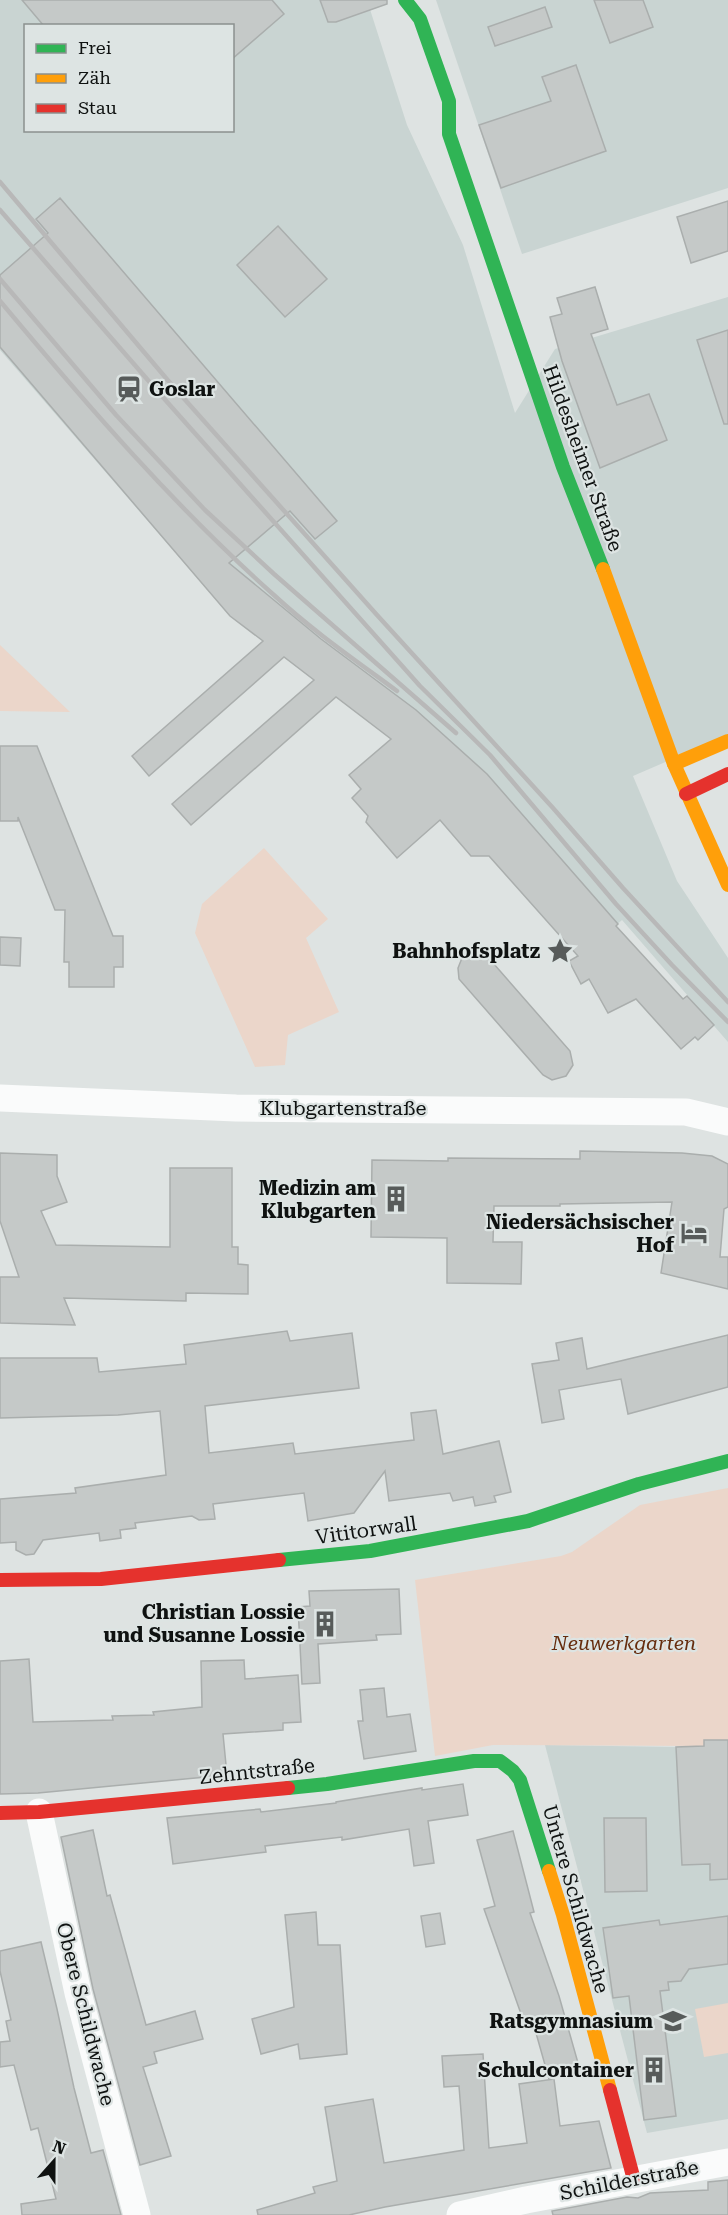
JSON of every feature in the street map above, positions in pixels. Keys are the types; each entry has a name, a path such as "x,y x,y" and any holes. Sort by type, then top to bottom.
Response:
{"street":[{"name":"Hildesheimer Straße","path":"401,4 420,19 449,101 450,134 560,458 615,600 674,764 728,885"},
{"name":"Hildesheimer Straße","path":"436,117 450,134"},
{"path":"674,764 728,741"},
{"path":"686,794 728,774"},
{"name":"Klubgartenstraße","path":"0,1098 236,1108 368,1107 686,1112 728,1122"},
{"name":"Vititorwall","path":"0,1580 101,1579 370,1551 528,1521 639,1484 728,1461"},
{"name":"Zehntstraße","path":"0,1813 39,1812 327,1784 474,1761 500,1761 513,1771"},
{"name":"Untere Schildwache","path":"513,1771 520,1780 563,1915 634,2180"},
{"name":"Obere Schildwache","path":"39,1812 78,1993 138,2215"},
{"name":"Schilderstraße","path":"460,2215 728,2162"}],"shaded area":[{"path":"0,0 367,0 407,125 463,245 515,413 555,349 728,297 728,735 633,776 677,881 728,958 728,1042 622,920 579,958 391,739 230,616 0,350"},
{"path":"436,0 728,0 728,188 522,254"},
{"name":"Ratsgymnasium","path":"704,1740 728,1740 728,2119 647,2133 545,1745 676,1747"}],"green space":[{"path":"0,645 70,712 0,711"},
{"path":"264,848 328,919 306,938 339,1012 288,1035 285,1065 255,1067 195,933 202,904"},
{"name":"Neuwerkgarten","path":"728,1488 728,1740 705,1740 704,1746 493,1745 435,1756 415,1580 561,1556 572,1552 640,1505"},
{"path":"728,2003 728,2053 704,2057 695,2009"}],"building":[{"path":"22,0 272,0 284,14 234,57 234,24 42,24"},
{"path":"320,0 387,0 387,4 336,22 328,22"},
{"path":"594,0 643,0 653,27 610,43"},
{"path":"545,7 552,27 495,46 488,27"},
{"path":"576,65 606,151 501,188 479,125 551,101 542,77"},
{"path":"60,198 337,521 315,539 290,511 229,563 321,639 416,710 487,774 618,924 616,926 683,999 687,996 714,1025 698,1040 695,1037 681,1049 636,999 608,1013 589,979 581,984 569,961 578,956 489,856 471,856 440,820 397,858 366,822 368,816 352,798 361,789 349,775 391,739 336,697 191,825 172,804 314,680 284,657 149,776 132,756 263,641 230,616 0,347 0,275 48,233 36,219"},
{"path":"728,201 728,251 691,263 677,217"},
{"path":"278,226 327,279 285,317 237,265"},
{"path":"595,287 608,329 591,334 617,405 649,394 667,440 600,468 562,361 550,317 562,314 557,298"},
{"path":"728,330 728,424 724,424 697,340"},
{"path":"0,746 37,746 113,936 123,936 123,967 114,967 114,987 69,987 69,962 64,962 65,910 55,910 18,817 18,821 0,821"},
{"path":"0,937 21,938 20,966 0,965"},
{"path":"475,951 486,955 570,1051 573,1065 566,1076 552,1080 543,1075 459,979 458,968 462,958"},
{"path":"580,1151 682,1153 712,1156 728,1164 728,1207 724,1209 720,1257 728,1257 728,1289 661,1273 672,1202 494,1206 493,1242 522,1242 521,1284 447,1283 447,1238 371,1237 372,1160 580,1159"},
{"path":"0,1153 57,1155 57,1176 67,1202 41,1211 56,1245 170,1247 170,1168 232,1168 232,1247 238,1247 238,1264 248,1265 248,1294 186,1293 186,1301 64,1298 75,1325 0,1323 0,1277 19,1277 0,1221"},
{"path":"287,1331 290,1341 352,1333 359,1388 205,1406 209,1453 293,1443 295,1454 414,1440 411,1413 436,1410 443,1454 499,1441 511,1492 494,1496 496,1502 475,1506 473,1497 453,1501 450,1493 389,1501 385,1471 354,1513 308,1521 304,1493 213,1504 215,1519 199,1520 192,1516 135,1523 136,1528 120,1530 121,1538 100,1541 99,1533 43,1540 34,1554 26,1555 16,1550 16,1542 0,1543 0,1499 76,1493 75,1488 166,1475 160,1411 118,1415 0,1418 0,1358 97,1358 99,1372 186,1364 184,1345"},
{"path":"728,1335 728,1387 628,1414 621,1379 559,1390 564,1419 542,1423 532,1364 559,1360 556,1343 582,1338 587,1369"},
{"path":"399,1589 401,1634 376,1635 377,1640 318,1644 320,1683 302,1684 298,1607 310,1606 309,1591"},
{"path":"29,1659 33,1722 113,1720 112,1716 154,1715 153,1712 202,1707 201,1661 244,1660 245,1679 298,1675 301,1722 283,1723 283,1730 223,1734 227,1775 38,1793 0,1794 0,1661"},
{"path":"384,1688 387,1717 410,1714 416,1751 364,1759 358,1721 363,1721 360,1690"},
{"path":"704,1740 728,1740 728,1879 710,1880 710,1864 682,1865 676,1747 704,1746"},
{"path":"463,1784 468,1815 428,1821 434,1863 414,1866 409,1829 342,1840 342,1837 265,1846 266,1852 173,1864 167,1818 260,1809 261,1812"},
{"path":"604,1818 646,1818 647,1891 605,1892"},
{"path":"93,1830 107,1896 110,1895 146,2025 195,2011 203,2039 154,2052 157,2063 143,2067 171,2156 140,2165 93,1989 61,1837"},
{"path":"513,1831 534,1912 530,1913 559,1996 580,2070 549,2079 534,2026 526,2028 484,1909 495,1906 477,1840"},
{"path":"316,1912 318,1945 340,1945 347,2054 300,2059 298,2044 261,2054 252,2019 294,2007 285,1915"},
{"path":"440,1913 445,1944 426,1947 421,1916"},
{"path":"728,1916 728,1964 689,1969 681,1981 668,1982 669,1990 660,1991 676,2116 644,2120 629,1996 613,1998 603,1928 659,1920 660,1925"},
{"path":"41,1942 91,2153 103,2150 121,2215 22,2215 21,2204 56,2199 38,2128 31,2130 14,2065 0,2067 0,2042 10,2041 6,2021 11,2020 0,1971 0,1951"},
{"path":"483,2054 489,2148 527,2143 519,2084 554,2079 560,2126 599,2121 611,2168 349,2215 258,2215 257,2210 315,2193 313,2187 337,2181 325,2107 373,2099 384,2163 464,2150 459,2086 444,2087 442,2056"},
{"path":"728,2180 728,2215 553,2215 552,2211 627,2197 638,2198 650,2193 708,2190 708,2182"}],"railway":[{"path":"0,182 171,384 728,1002"},
{"path":"0,210 420,686 490,755 616,904 728,1022"},
{"path":"0,279 116,415 205,510 274,574 456,733"},
{"path":"0,301 98,416 202,527 289,609 397,691"}],"traffic: fast":[{"path":"405,0 420,19 449,101 449,134 563,467 603,569"},
{"path":"279,1560 370,1551 528,1521 639,1484 728,1461"},
{"path":"288,1788 474,1761 500,1761 520,1780 549,1871"}],"traffic: slow":[{"path":"603,569 674,764 728,885"},
{"path":"674,764 728,741"},
{"path":"549,1871 610,2090"}],"traffic: jam":[{"path":"686,794 728,774"},
{"path":"0,1580 101,1579 279,1560"},
{"path":"0,1813 39,1812 288,1788"},
{"path":"610,2090 634,2180"}],"place":[{"name":"Goslar","path":"129,389"},
{"name":"Bahnhofsplatz","path":"560,951"},
{"name":"Medizin am Klubgarten","path":"396,1199"},
{"name":"Niedersächsischer Hof","path":"694,1233"},
{"name":"Christian Lossie und Susanne Lossie","path":"325,1624"},
{"name":"Ratsgymnasium","path":"673,2021"},
{"name":"Schulcontainer","path":"654,2070"}]}
